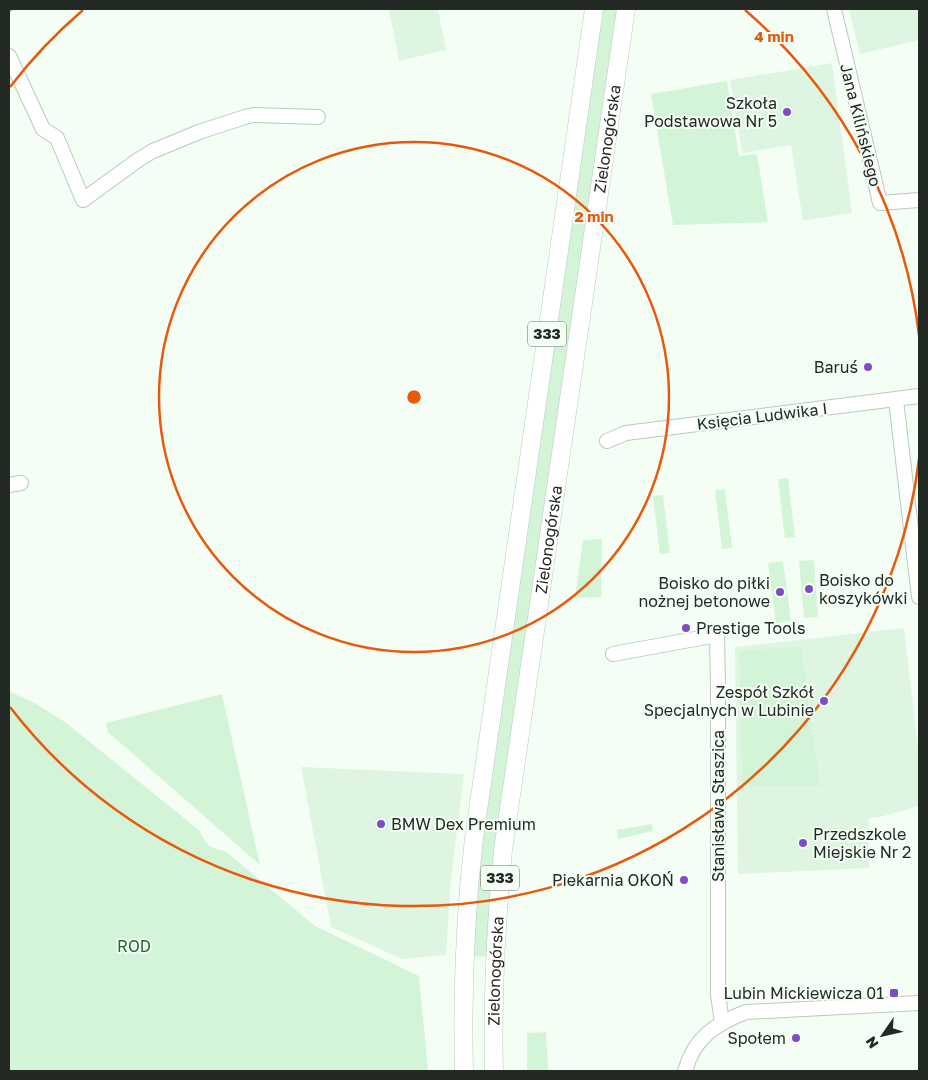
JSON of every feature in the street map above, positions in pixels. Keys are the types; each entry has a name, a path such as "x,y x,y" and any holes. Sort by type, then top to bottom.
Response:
{"main road":[{"name":"Zielonogórska","path":"464,1071 464,960 474,838 594,9"},
{"name":"Zielonogórska","path":"494,1071 495,962 503,850 626,9"}],"street":[{"name":"Jana Kilińskiego","path":"834,9 880,203 919,200"},
{"path":"9,56 43,129 57,138 83,200 153,151 199,132 245,116 318,117"},
{"name":"Księcia Ludwika I","path":"607,441 626,432 919,396"},
{"path":"896,400 917,564 919,597"},
{"name":"Stanisława Staszica","path":"613,654 717,635 718,995 722,1022"},
{"path":"685,1071 694,1048 706,1034 722,1022 746,1012 919,1003"}],"shaded area":[{"path":"389,9 438,9 446,50 399,61"},
{"path":"849,9 919,9 919,40 860,54"},
{"name":"Szkoła Podstawowa Nr 5","path":"832,63 852,213 803,221 791,145 742,153 730,80"},
{"name":"Zespół Szkół Specjalnych w Lubinie","path":"904,628 919,756 919,806 880,817 869,818 869,868 738,874 735,647"},
{"path":"301,767 464,774 451,879 446,955 402,959 331,927"}],"green space":[{"path":"600,9 618,9 490,957 473,956 476,894 486,814"},
{"path":"727,81 739,156 757,154 768,222 673,225 651,94"},
{"path":"788,478 795,537 785,538 778,479"},
{"path":"725,489 732,548 722,549 715,490"},
{"path":"663,495 670,553 660,554 653,496"},
{"path":"602,539 601,597 575,598 583,540"},
{"name":"Boisko do koszykówki","path":"814,560 818,617 804,618 799,561"},
{"name":"Boisko do piłki nożnej betonowe","path":"783,561 791,621 776,623 768,563"},
{"path":"801,646 820,786 742,787 739,651"},
{"name":"ROD","path":"9,691 38,705 65,722 199,830 209,845 225,851 315,926 419,976 428,1071 9,1071"},
{"path":"222,694 260,865 108,732 106,723"},
{"path":"652,824 653,831 618,839 617,830"},
{"path":"546,1032 548,1071 527,1071 527,1033"}],"place":[{"name":"Szkoła Podstawowa Nr 5","path":"787,112"},
{"name":"Baruś","path":"868,367"},
{"name":"Boisko do koszykówki","path":"809,589"},
{"name":"Boisko do piłki nożnej betonowe","path":"780,592"},
{"name":"Prestige Tools","path":"686,628"},
{"name":"Zespół Szkół Specjalnych w Lubinie","path":"824,701"},
{"name":"BMW Dex Premium","path":"381,824"},
{"name":"Przedszkole Miejskie Nr 2","path":"803,843"},
{"name":"Piekarnia OKOŃ","path":"684,880"},
{"name":"Lubin Mickiewicza 01","path":"894,993"},
{"name":"Społem","path":"796,1038"}]}
